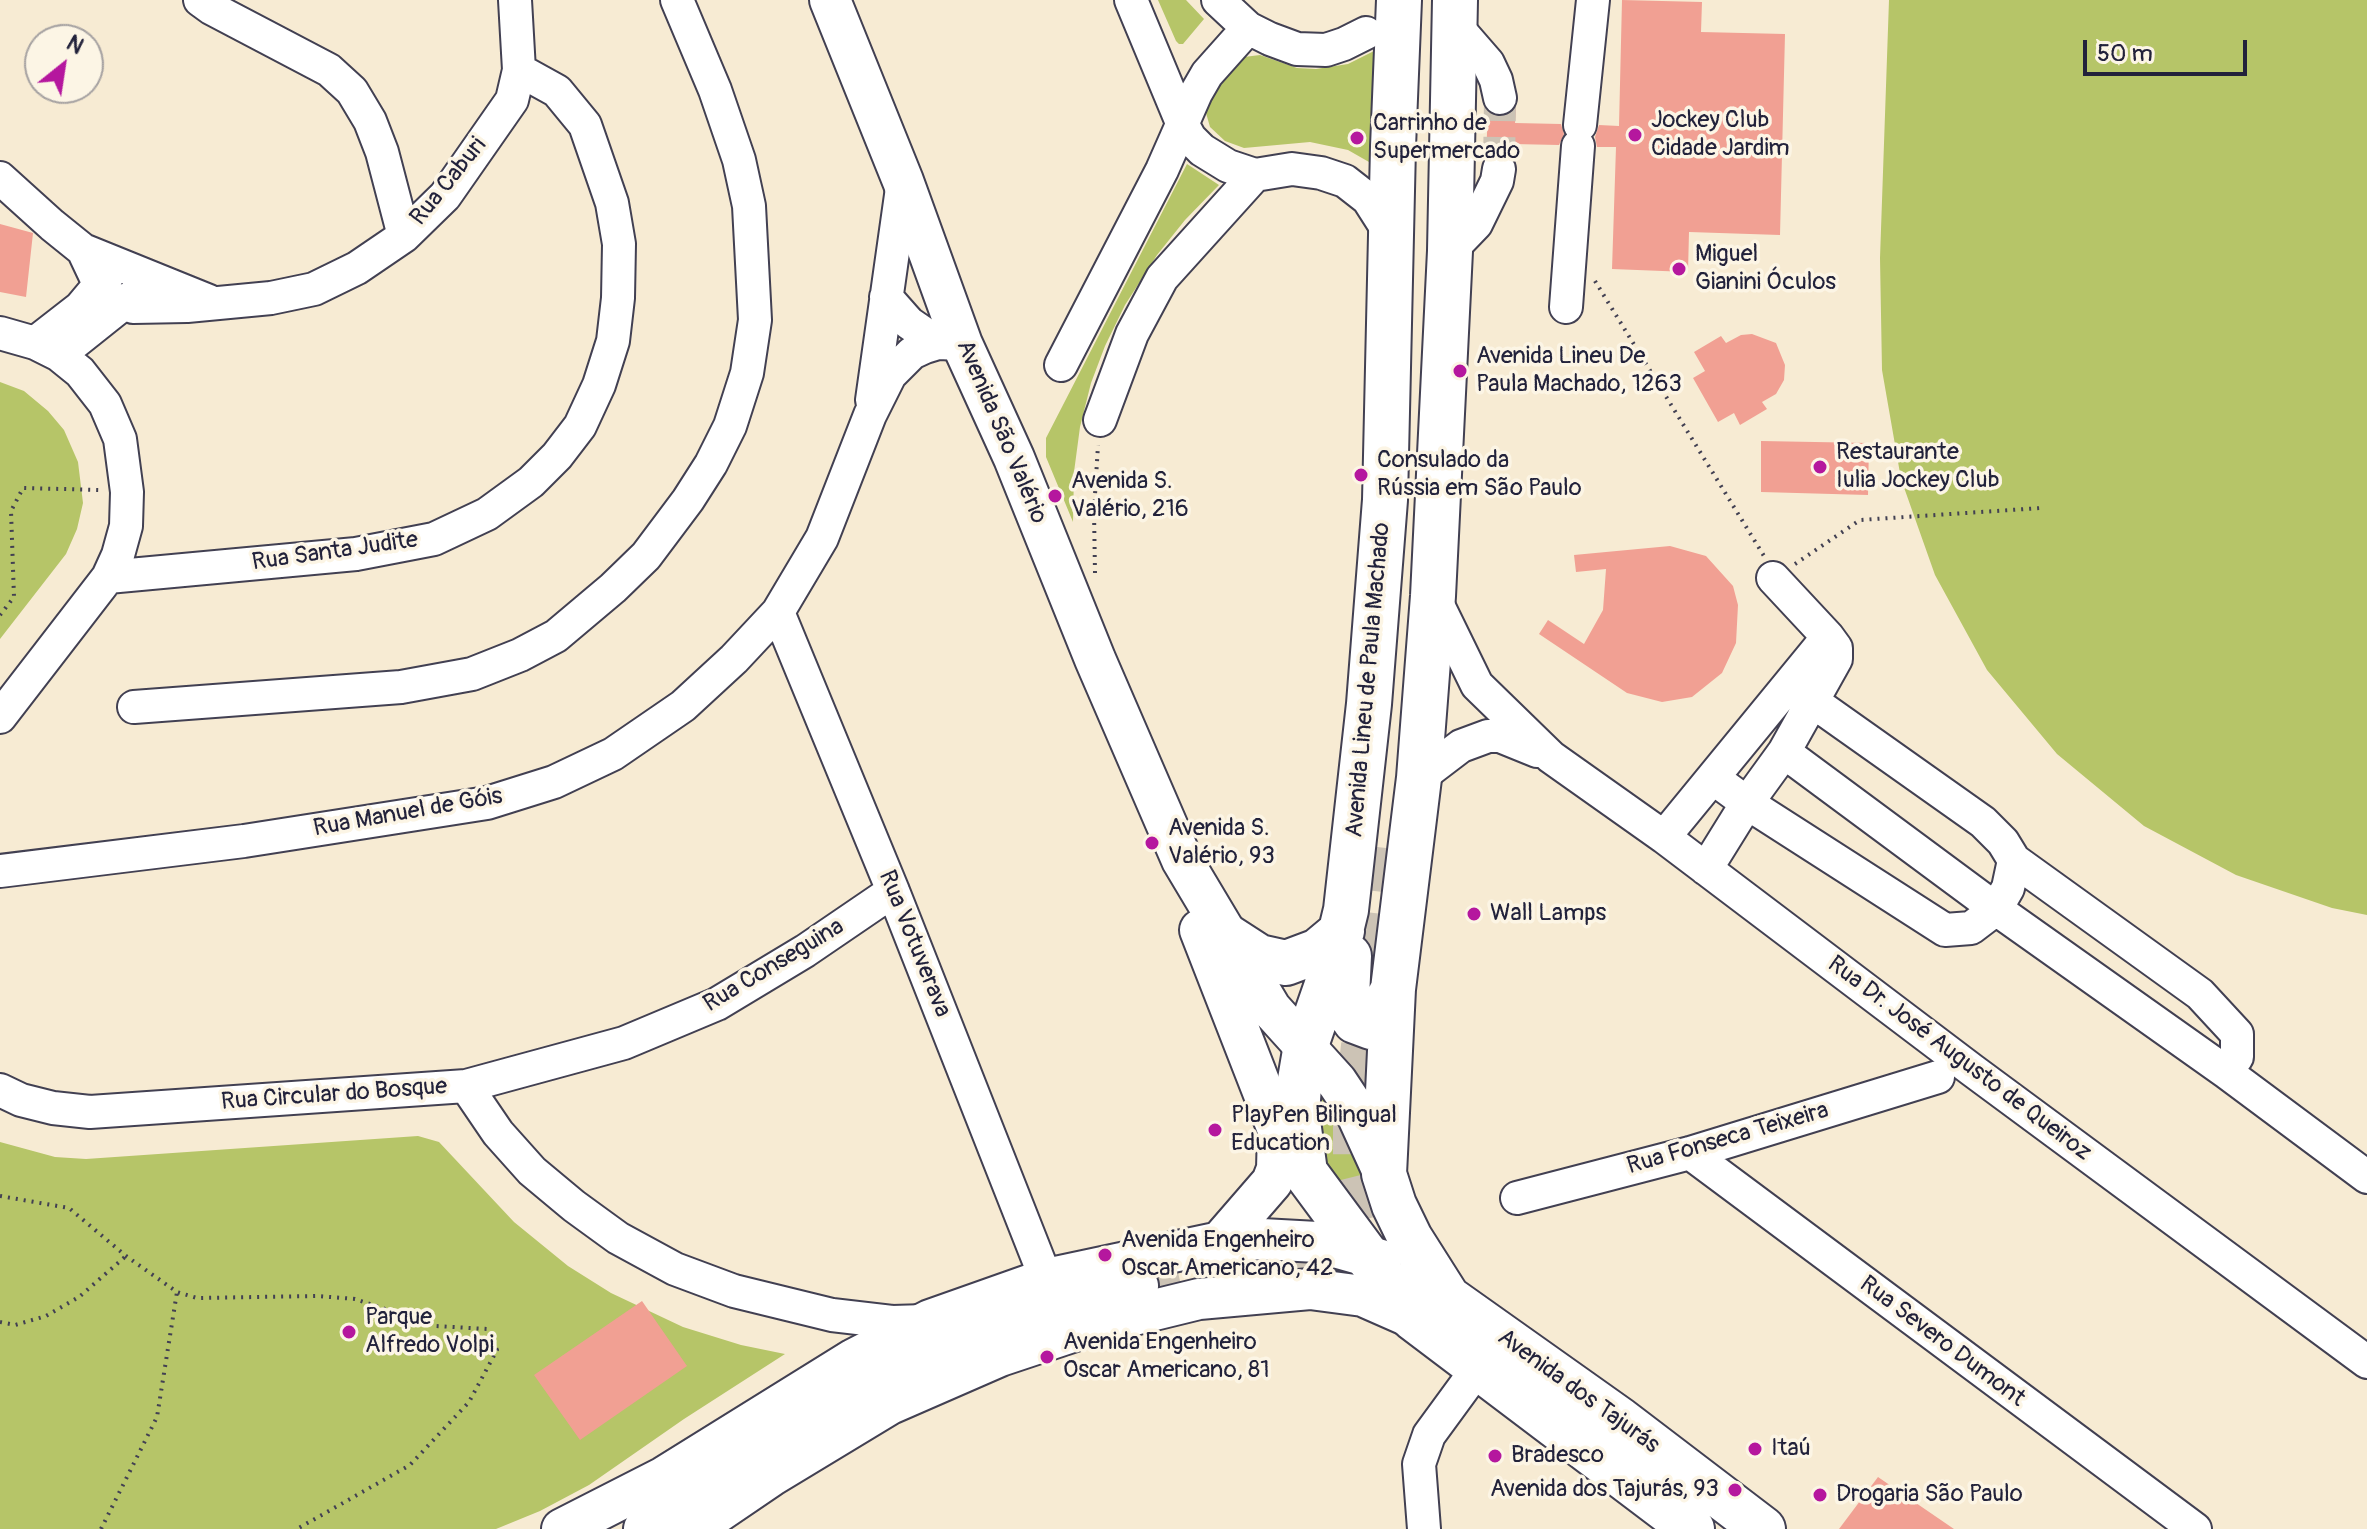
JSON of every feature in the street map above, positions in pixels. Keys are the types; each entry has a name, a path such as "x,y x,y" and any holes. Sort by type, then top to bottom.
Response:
{"highway":[{"name":"Avenida Lineu de Paula Machado","path":"1399,0 1385,500 1369,704 1344,920 1330,976 1306,1045 1297,1114 1305,1172 1376,1258 1430,1308"},
{"path":"1386,848 1414,469 1422,168 1406,0"},
{"path":"1422,168 1455,20"},
{"path":"1430,1308 1410,1238 1394,1205 1384,1174 1393,989 1419,778 1433,596 1450,251 1455,20"},
{"path":"1225,935 1259,957 1286,963 1318,951 1344,920"},
{"path":"1344,920 1349,939 1347,997 1349,1012 1355,1021 1371,1027 1376,1023 1393,989"},
{"path":"646,1529 847,1397 930,1350 1064,1303 1136,1286"},
{"name":"Avenida dos Tajurás","path":"1430,1308 1478,1368 1692,1529"},
{"name":"Avenida dos Tajurás","path":"1430,1308 1620,1420 1763,1529"}],"main road":[{"name":"Avenida São Valério","path":"830,0 903,181 950,344 1014,458 1095,659 1182,860 1271,1009 1306,1045 1353,1106 1384,1174"},
{"name":"Avenida São Valério","path":"1182,860 1198,923 1278,1130 1305,1172"},
{"path":"1220,1242 1272,1182 1277,1169 1278,1130"},
{"path":"1285,1239 1299,1252 1303,1264 1300,1280 1288,1291"},
{"path":"562,1529 664,1477 854,1359 930,1320 1046,1279 1220,1242 1285,1239 1317,1242 1376,1258"},
{"path":"693,1529 771,1476 890,1404 1000,1356 1093,1325 1199,1299 1288,1291 1324,1290 1430,1308"}],"street":[{"path":"200,0 329,70 352,91 370,121 382,152 404,236"},
{"path":"515,0 519,70"},
{"path":"134,707 401,687 472,674 520,655 556,636 646,556 711,464 730,426 747,373 755,320 749,206 739,160 715,90 677,0"},
{"path":"1131,0 1183,125 1202,150 1228,166 1255,175 1292,169 1321,173 1345,181 1368,199 1391,235"},
{"path":"1218,0 1248,28 1297,49 1326,50 1366,33"},
{"path":"1566,307 1593,0"},
{"path":"1455,20 1488,63 1500,98"},
{"path":"1061,365 1183,125 1196,93 1207,74 1248,28"},
{"name":"Rua Caburi","path":"122,282 212,302 271,298 314,289 357,268 404,236 445,196 512,100 519,70"},
{"name":"Rua Santa Judite","path":"108,577 356,554 434,539 487,514 531,482 557,456 580,426 599,385 613,341 619,244 612,203 585,125 557,91 519,70"},
{"path":"1450,251 1476,224 1492,192 1499,169"},
{"path":"1100,420 1132,334 1162,278 1255,175"},
{"path":"0,178 122,282 47,349"},
{"name":"Rua Manuel de Góis","path":"870,415 903,181"},
{"path":"886,297 909,323 950,344"},
{"path":"0,333 47,349 80,372 105,404 120,439 127,492 126,526 108,577 0,717"},
{"name":"Rua Manuel de Góis","path":"0,871 244,841 487,803 554,782 613,754 683,706 734,659 778,612 822,538 870,415 890,375 912,353 950,344"},
{"path":"1706,869 1747,803 1784,752 1836,659 1836,648 1828,637 1774,577"},
{"path":"1433,596 1477,685 1551,757"},
{"name":"Rua Votuverava","path":"778,612 893,891 1046,1279"},
{"path":"1664,837 1828,637"},
{"path":"1812,701 1983,822 2003,842 2014,860 2200,994 2237,1034 2237,1057 2226,1072"},
{"path":"1419,778 1461,746 1488,736 1514,740 1551,757"},
{"path":"1784,752 2367,1177"},
{"name":"Rua Dr. José Augusto de Queiroz","path":"1551,757 1664,837 1985,1080 2367,1362"},
{"path":"1713,778 1945,930 1971,928 1996,909 2008,888 2014,860"},
{"name":"Rua Conseguina","path":"466,1086 624,1043 717,1004 805,951 893,891"},
{"name":"Rua Fonseca Teixeira","path":"1517,1198 1690,1153 1938,1077"},
{"name":"Rua Circular do Bosque","path":"0,1090 21,1100 53,1108 90,1112 466,1086 498,1133 532,1171 618,1238 675,1269 734,1291 832,1315 892,1322 930,1320"},
{"name":"Rua Severo Dumont","path":"1690,1153 2195,1529"},
{"path":"832,1315 852,1336 854,1359"},
{"path":"1424,1529 1419,1464 1429,1435 1478,1368"}],"path":[{"path":"1570,259 1591,272 1774,577 1860,520 2041,508"},
{"path":"1095,585 1094,511 1100,420"},
{"path":"0,615 14,597 11,511 23,488 127,492"},
{"path":"0,1196 69,1208 126,1256 177,1292 197,1298 318,1296 355,1299 436,1326 487,1329 497,1350 469,1402 410,1465 297,1529"},
{"path":"0,1322 15,1325 46,1316 79,1297 126,1256"},
{"path":"101,1529 157,1417 177,1292"}],"green space":[{"path":"1158,0 1186,0 1204,19 1183,44 1176,41"},
{"path":"1889,0 2367,0 2367,915 2332,908 2236,875 2144,826 2057,754 1987,670 1935,575 1901,479 1882,370 1880,258"},
{"path":"1376,50 1369,162 1348,150 1310,142 1244,148 1225,141 1210,127 1204,106 1236,58 1260,55 1297,68 1316,69 1348,64"},
{"path":"1187,164 1219,185 1157,255 1125,305 1105,346 1091,383 1080,427 1074,472 1073,522 1046,457 1046,438"},
{"path":"0,382 24,391 48,411 64,430 78,462 83,503 77,529 66,554 0,639"},
{"path":"1312,1065 1348,1119 1365,1186 1355,1194 1339,1197 1323,1175"},
{"name":"Parque Alfredo Volpi","path":"418,1136 439,1142 514,1222 568,1266 611,1293 683,1327 741,1345 785,1354 589,1485 540,1511 496,1529 0,1529 0,1142 55,1157 86,1159"}],"building":[{"name":"Jockey Club Cidade Jardim","path":"1622,0 1702,2 1701,32 1785,34 1780,235 1689,232 1688,272 1612,269 1616,147 1597,147 1595,137 1599,125 1619,126"},
{"path":"1516,108 1515,123 1561,124 1564,134 1559,145 1513,144 1512,156 1501,150 1486,155 1488,112 1503,117"},
{"path":"0,224 33,233 26,297 0,292"},
{"path":"1752,334 1776,343 1785,365 1784,380 1776,394 1762,402 1767,409 1740,425 1734,413 1718,422 1693,378 1705,371 1694,352 1721,336 1726,343 1741,335"},
{"path":"1761,441 1869,443 1868,495 1761,492"},
{"path":"1670,546 1706,556 1733,586 1738,605 1736,643 1722,673 1692,697 1662,702 1627,693 1539,634 1548,620 1584,644 1603,610 1606,569 1576,572 1574,555"},
{"path":"642,1301 687,1366 580,1440 534,1375"},
{"path":"1878,1477 1954,1529 1839,1529"}],"tunnel":[{"path":"1499,169 1500,98"},
{"path":"1386,848 1355,1115 1355,1167 1368,1219 1389,1277"},
{"path":"1136,1286 1221,1266 1297,1262 1341,1265 1377,1274"}],"place":[{"name":"Jockey Club Cidade Jardim","path":"1635,135"},
{"name":"Carrinho de Supermercado","path":"1357,138"},
{"name":"Miguel Gianini Óculos","path":"1679,269"},
{"name":"Avenida Lineu De Paula Machado, 1263","path":"1460,371"},
{"name":"Restaurante Iulia Jockey Club","path":"1820,467"},
{"name":"Consulado da Rússia em São Paulo","path":"1361,475"},
{"name":"Avenida S. Valério, 216","path":"1055,496"},
{"name":"Avenida S. Valério, 93","path":"1152,843"},
{"name":"Wall Lamps","path":"1474,914"},
{"name":"PlayPen Bilingual Education","path":"1215,1130"},
{"name":"Avenida Engenheiro Oscar Americano, 42","path":"1105,1255"},
{"name":"Parque Alfredo Volpi","path":"349,1332"},
{"name":"Avenida Engenheiro Oscar Americano, 81","path":"1047,1357"},
{"name":"Itaú","path":"1755,1449"},
{"name":"Bradesco","path":"1495,1456"},
{"name":"Avenida dos Tajurás, 93","path":"1735,1490"},
{"name":"Drogaria São Paulo","path":"1820,1495"}]}
